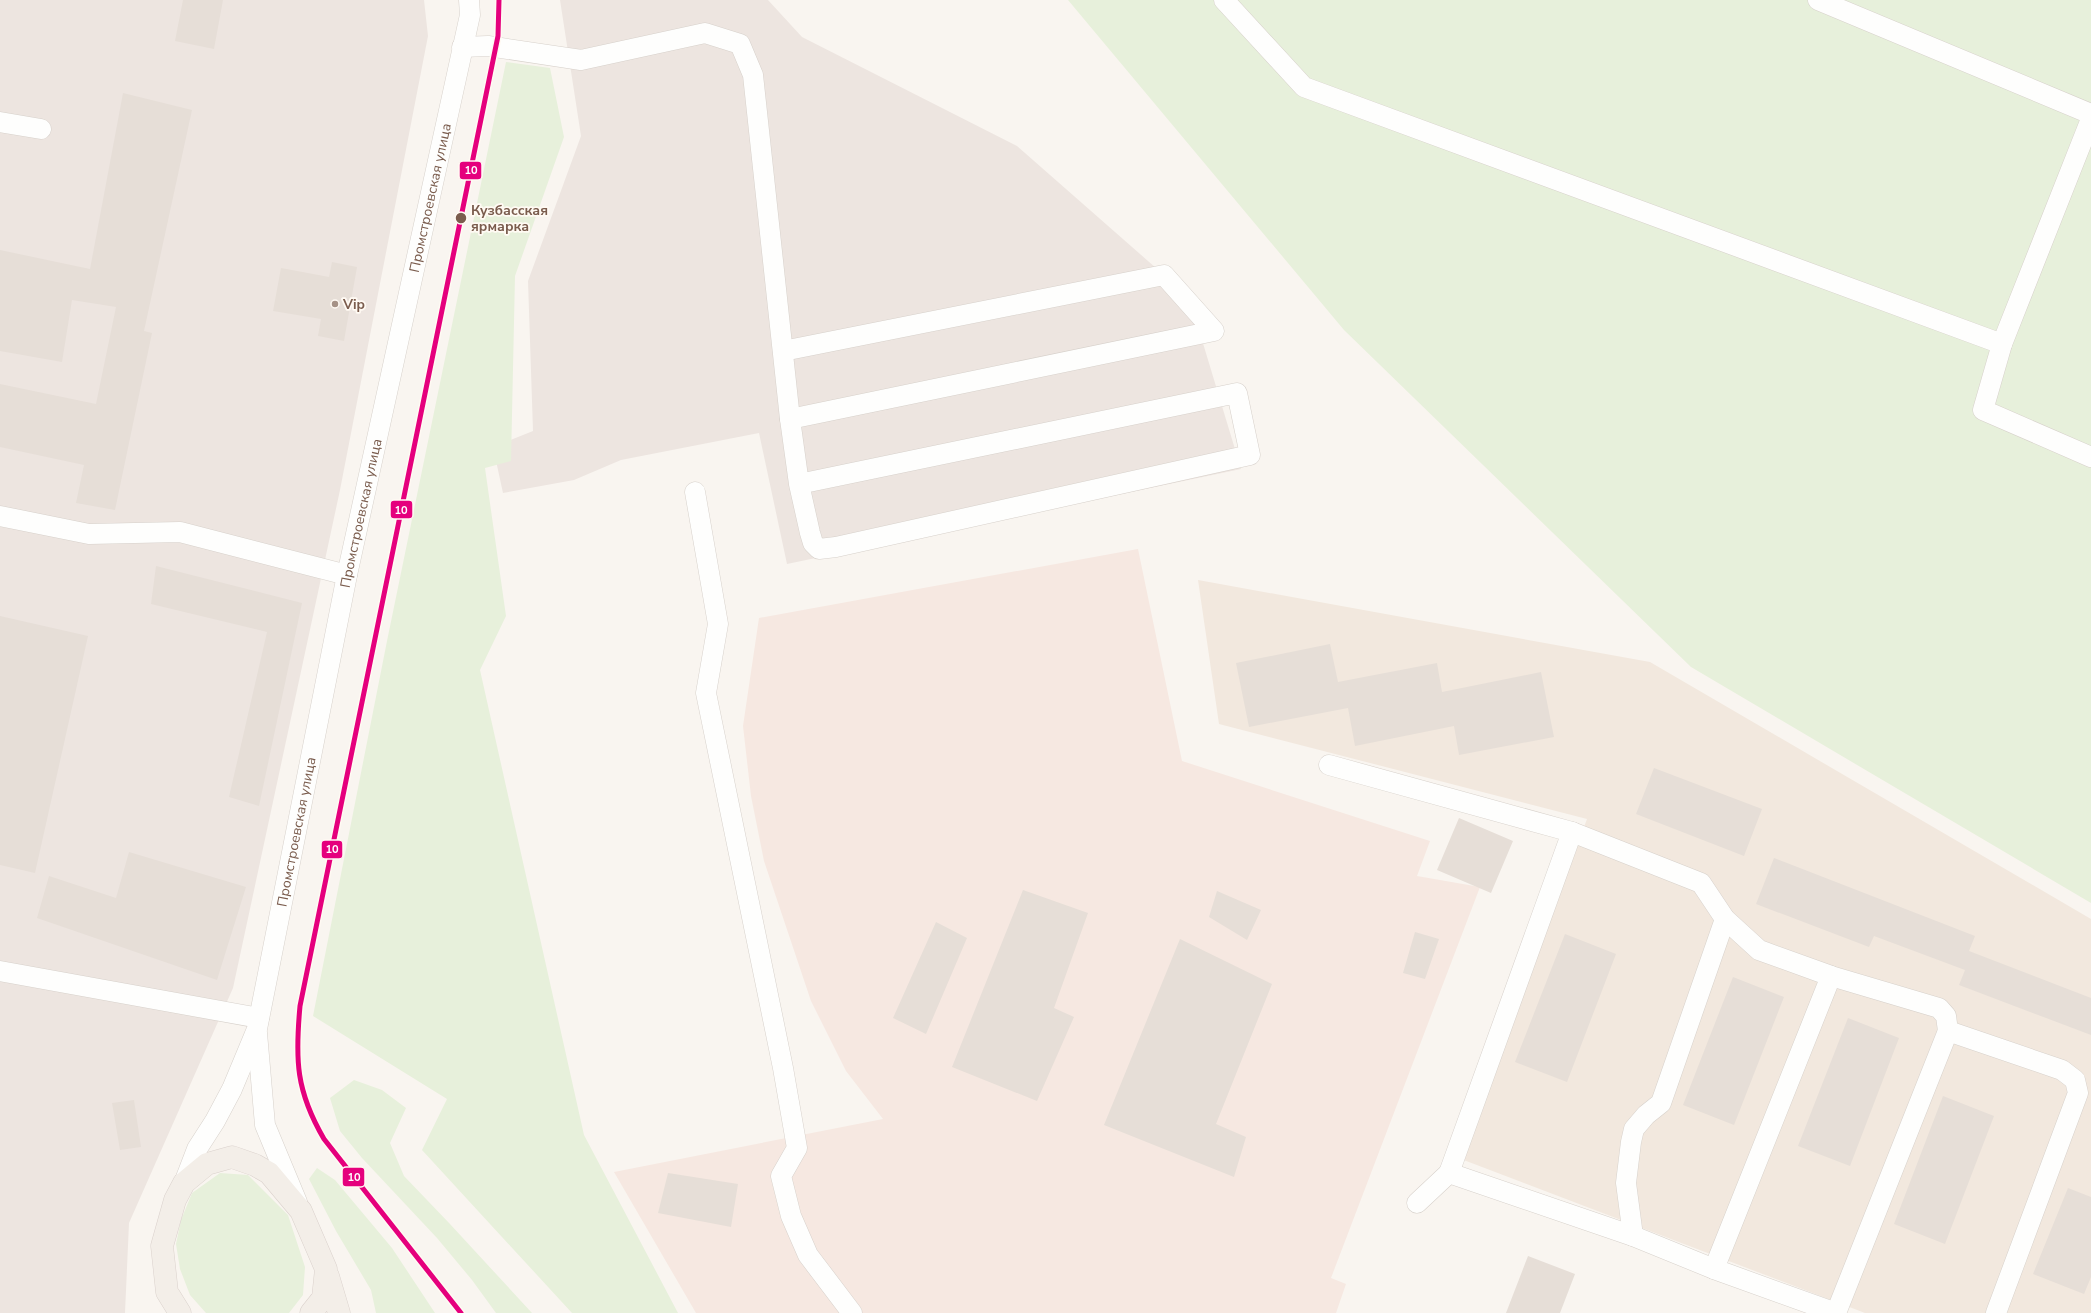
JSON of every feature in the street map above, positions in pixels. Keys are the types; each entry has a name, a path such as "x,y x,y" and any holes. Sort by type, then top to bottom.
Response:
{"main road":[{"path":"168,1313 162,1246 175,1200 184,1183 207,1164 232,1157 255,1165 269,1173 300,1211 326,1269 340,1313"},
{"path":"311,1313 323,1298 326,1269"},
{"path":"167,1292 180,1313"}],"street":[{"path":"1224,0 1304,87 2002,344"},
{"path":"1818,0 2091,114"},
{"name":"Промстроевская улица","path":"258,1023 347,575 462,47 466,5"},
{"path":"462,47 488,46 581,60 705,33 740,44 753,75 790,419 799,484 813,543 819,549 836,547 1250,455 1237,393 799,484"},
{"path":"2091,119 2002,344 1984,410 2091,457"},
{"path":"0,122 41,129"},
{"path":"783,351 1164,275 1214,331 790,419"},
{"path":"695,492 718,624 706,693 783,1068 797,1148 781,1176 791,1216 808,1255 852,1313"},
{"path":"0,516 89,534 180,532 347,575"},
{"path":"1329,765 1572,832 1701,883 1725,919 1759,950 1831,976 1939,1008 1946,1016 1948,1030 1836,1313 1714,1269 1633,1236 1449,1173"},
{"path":"1418,1203 1449,1173 1572,832"},
{"path":"1633,1236 1626,1183 1634,1129 1646,1115 1662,1103 1725,919"},
{"path":"0,971 258,1023"},
{"path":"1714,1269 1831,976"},
{"path":"184,1183 197,1149 215,1121 232,1089 258,1023"},
{"path":"258,1023 265,1125 300,1211"},
{"path":"1948,1030 2062,1070 2075,1080 2078,1093 1996,1313"}],"shaded area":[{"path":"0,0 424,0 428,36 340,490 233,988 129,1223 125,1313 0,1313"},
{"path":"560,0 768,0 802,37 1017,146 1189,297 1241,469 787,564 759,433 621,460 574,480 503,493 493,447 533,431 528,281 581,136"},
{"path":"1138,549 1182,761 1430,841 1417,876 1480,887 1331,1278 1346,1284 1336,1313 696,1313 614,1172 883,1119 846,1071 811,1001 764,861 751,796 743,726 759,618"},
{"path":"1198,580 1650,662 2091,919 2091,1313 1865,1313 1461,1159 1587,819 1219,724"}],"green space":[{"path":"1068,0 2091,0 2091,903 1691,667 1344,330"},
{"path":"506,62 550,68 564,137 515,276 511,461 485,468 506,616 480,670 584,1135 678,1313 572,1313 422,1150 447,1099 313,1016 387,641"},
{"path":"354,1080 382,1090 406,1108 390,1143 404,1176 532,1313 496,1313 472,1280 437,1238 362,1158 340,1131 330,1098"},
{"path":"317,1168 335,1180 392,1248 435,1313 376,1313 371,1290 336,1231 309,1179"},
{"path":"220,1173 248,1175 288,1215 305,1267 303,1295 289,1313 206,1313 190,1295 180,1269 176,1244 181,1220 192,1193"}],"building":[{"path":"183,0 223,0 214,49 175,41"},
{"path":"123,93 192,110 144,331 152,333 115,510 76,503 84,465 0,447 0,384 96,404 116,307 72,300 62,362 0,351 0,250 90,269"},
{"path":"332,262 357,267 344,341 318,336 321,319 273,311 281,268 329,277"},
{"path":"156,566 302,603 259,806 229,797 267,632 151,604"},
{"path":"0,616 88,636 35,873 0,865"},
{"path":"1330,644 1338,682 1437,663 1442,692 1541,672 1554,737 1459,755 1454,726 1355,746 1348,708 1249,727 1236,663"},
{"path":"1654,768 1762,809 1744,856 1636,814"},
{"path":"1459,818 1513,841 1491,893 1437,870"},
{"path":"129,852 246,887 217,980 37,918 49,876 116,898"},
{"path":"1774,858 1975,936 1969,951 2091,998 2091,1035 1959,985 1965,970 1874,936 1869,947 1756,904"},
{"path":"1023,890 1088,913 1054,1008 1074,1017 1037,1101 952,1067"},
{"path":"1217,891 1261,910 1247,940 1209,917"},
{"path":"936,922 967,938 926,1034 893,1018"},
{"path":"1415,932 1439,939 1425,979 1403,973"},
{"path":"1565,934 1616,954 1567,1082 1515,1062"},
{"path":"1180,939 1272,984 1216,1124 1246,1137 1234,1177 1104,1125"},
{"path":"1733,977 1784,997 1734,1125 1683,1105"},
{"path":"1848,1018 1899,1038 1850,1166 1798,1146"},
{"path":"1943,1096 1994,1116 1945,1244 1894,1224"},
{"path":"134,1100 141,1147 120,1150 112,1103"},
{"path":"668,1173 738,1184 731,1227 658,1213"},
{"path":"2068,1188 2091,1197 2091,1277 2084,1294 2033,1274"},
{"path":"1528,1256 1575,1274 1560,1313 1506,1313"}],"transit line":[{"name":"10","path":"461,1313 324,1139 308,1106 303,1090 298,1059 298,1025 300,1006 498,36 499,0"}],"place":[{"name":"Кузбасская ярмарка","path":"461,218"},
{"name":"Vip","path":"335,304"}]}
